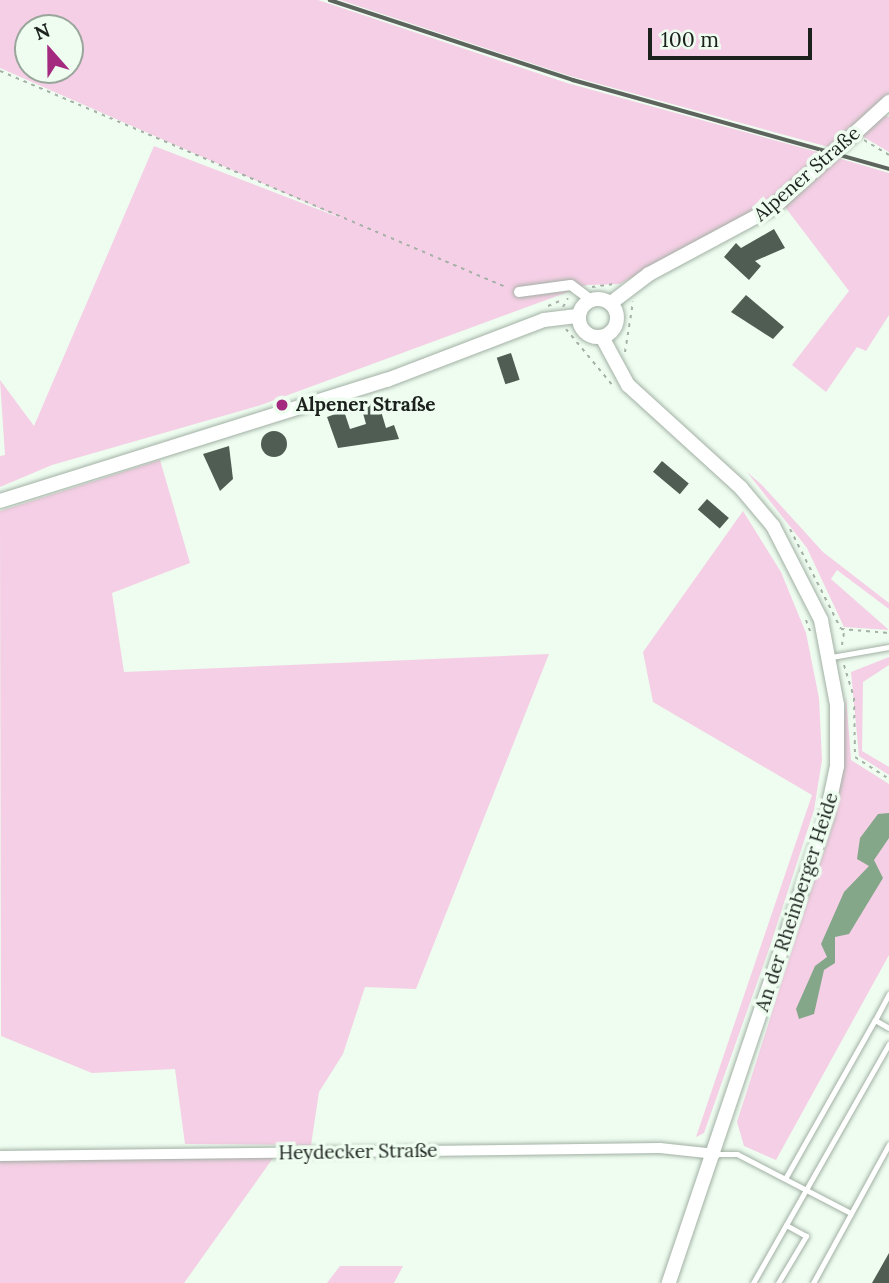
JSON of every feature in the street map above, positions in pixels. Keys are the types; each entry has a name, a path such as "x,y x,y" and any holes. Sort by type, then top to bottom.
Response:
{"street":[{"name":"Alpener Straße","path":"611,303 649,274 774,207 889,102"},
{"path":"519,292 588,294 611,303 616,325 602,337 586,332 579,316 588,294"},
{"path":"0,501 387,380 563,316 579,316"},
{"name":"An der Rheinberger Heide","path":"602,337 628,385 741,488 773,526 811,596 837,656 838,737 830,804 716,1154 669,1283"},
{"name":"Heydecker Straße","path":"0,1156 660,1148 716,1154"}],"lane":[{"path":"837,656 889,647"},
{"path":"786,1177 875,1020 886,1006 889,994"},
{"path":"875,1020 889,1028"},
{"path":"753,1283 889,1044"},
{"path":"813,1283 889,1144"},
{"path":"716,1154 737,1154 807,1187 851,1213"},
{"path":"778,1283 806,1236 786,1224"}],"path":[{"path":"0,71 519,292"},
{"path":"854,134 889,155"},
{"path":"588,294 563,300 566,330 618,391"},
{"path":"804,615 811,637"},
{"path":"844,632 837,656 853,691 855,757 889,779"}],"shaded area":[{"path":"0,0 318,0 567,83 825,154 783,194 620,284 587,285 261,405 52,465 0,487 0,456 5,455 0,380 34,426 154,146 346,220 36,84 84,84 84,14 14,14 14,74 0,68"},
{"path":"340,0 889,0 889,95 832,148 570,76"},
{"path":"884,115 889,117 889,152 862,136"},
{"path":"838,158 889,173 889,315 866,351 857,347 826,392 792,365 849,291 785,207"},
{"path":"160,460 190,563 112,593 124,672 549,654 416,989 365,987 343,1054 319,1092 311,1145 185,1144 175,1069 92,1073 1,1036 0,511"},
{"path":"747,472 823,552 889,603 889,609 837,570 831,579 889,630 844,627 807,548"},
{"path":"743,511 781,572 806,633 819,698 822,760 814,810 770,946 704,1133 696,1137 812,795 653,702 643,652"},
{"path":"889,657 889,665 863,682 862,751 889,767 889,775 859,756 851,672"},
{"path":"846,696 851,760 889,784 889,955 776,1160 744,1146 737,1122 837,809"},
{"path":"889,813 889,838 874,860 883,878 849,934 835,937 835,963 824,970 814,1014 799,1019 796,1009 815,966 827,957 821,944 844,892 869,866 857,859 860,838 878,814"},
{"path":"0,1155 273,1158 184,1283 0,1283"},
{"path":"340,1266 403,1266 394,1283 327,1283"}],"building":[{"path":"774,229 785,248 755,261 761,266 749,280 724,257 736,243 741,248"},
{"path":"746,295 784,327 773,339 731,312"},
{"path":"511,353 520,380 505,384 497,358"},
{"path":"378,401 386,428 394,425 399,439 338,448 327,417 344,411 350,429 366,424 361,406"},
{"path":"274,431 283,435 287,444 283,453 274,457 265,453 261,444 265,435"},
{"path":"229,446 233,479 220,491 203,454"},
{"path":"662,461 689,483 680,494 653,472"},
{"path":"707,499 729,518 720,529 698,510"},
{"path":"889,1253 889,1283 872,1283"}],"railway":[{"path":"330,0 573,80 889,169"}],"place":[{"name":"Alpener Straße","path":"282,405"}]}
